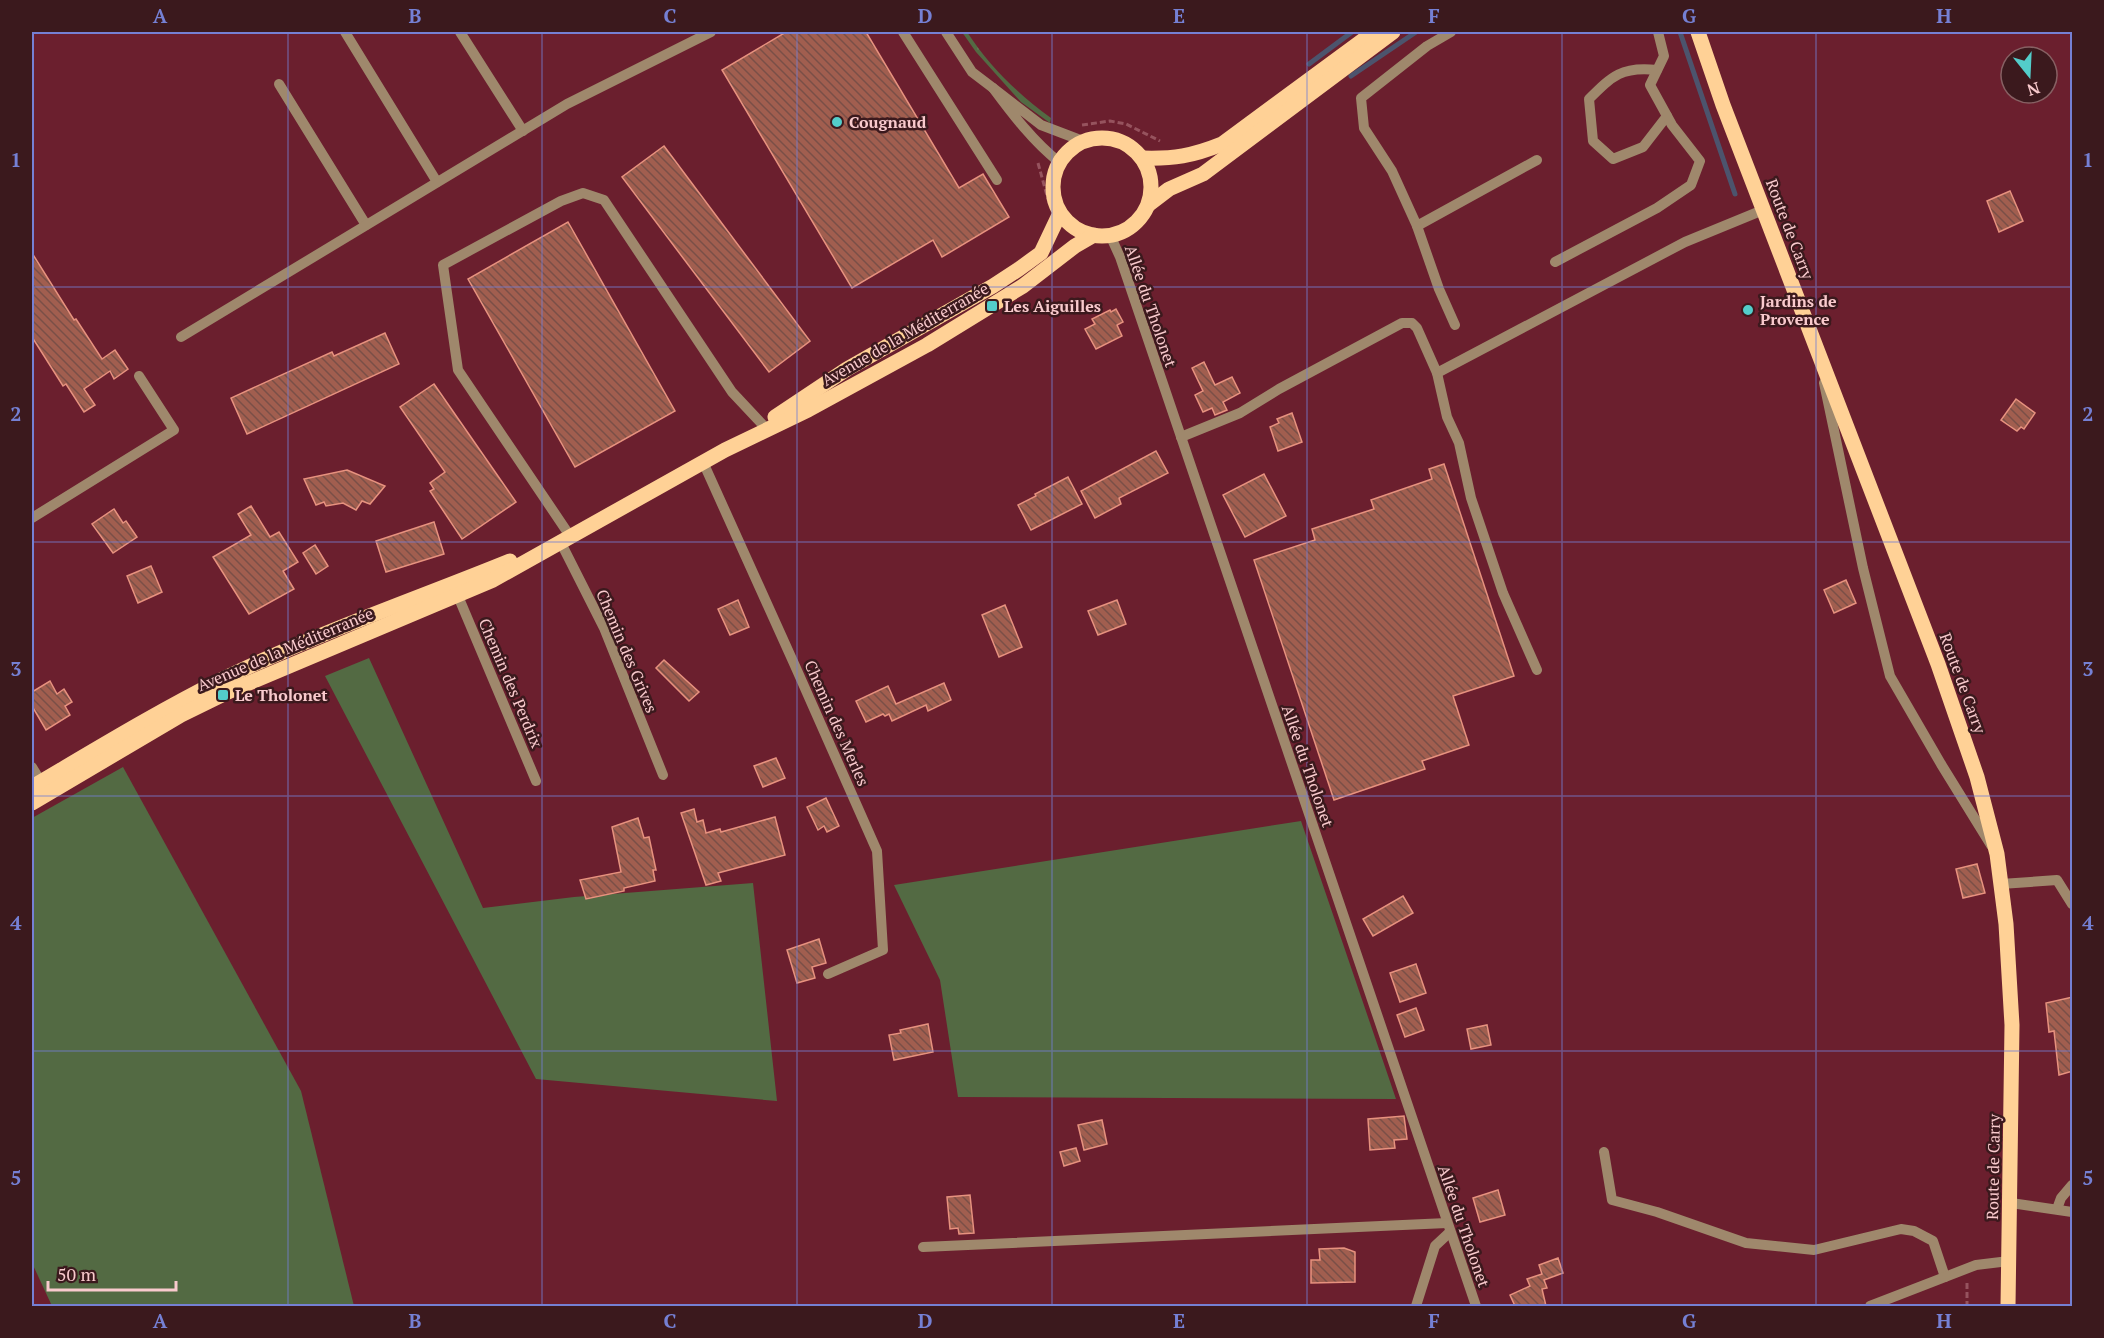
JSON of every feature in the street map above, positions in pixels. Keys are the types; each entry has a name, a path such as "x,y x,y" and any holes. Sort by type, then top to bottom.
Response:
{"main road":[{"path":"1142,158 1174,159 1203,152 1222,144 1374,32"},
{"path":"1148,206 1151,189 1149,173 1142,158 1130,147 1115,139 1099,137 1083,141 1070,149 1059,162 1053,176 1055,211 1078,230 1094,236 1110,235 1126,230 1139,219 1148,206 1169,189 1203,174 1393,32"},
{"name":"Route de Carry","path":"1698,32 1723,105 1938,664 1977,777 1996,854 2006,924 2012,1025 2008,1306"},
{"name":"Route de Carry","path":"1707,32 1723,105"},
{"name":"Avenue de la Méditerranée","path":"725,450 847,369 993,286 1041,253 1055,211"},
{"name":"Avenue de la Méditerranée","path":"40,787 230,691 303,658 493,580 702,462 808,410 927,345 1023,286 1075,246 1094,236"},
{"name":"Avenue de la Méditerranée","path":"32,803 40,787 137,725 234,674 297,645 565,538"}],"street":[{"path":"345,32 437,182"},
{"path":"460,32 523,131"},
{"path":"181,337 567,104 711,32"},
{"path":"903,32 997,180"},
{"path":"946,32 972,72 1041,125 1083,141"},
{"path":"1451,32 1427,46 1361,98 1364,128 1392,171 1417,226 1439,289 1455,325"},
{"path":"1555,262 1657,208 1691,185 1700,161 1667,116 1650,85 1664,56 1658,32"},
{"path":"1657,70 1638,68 1612,76 1589,99 1593,141 1613,159 1643,147 1667,116"},
{"path":"279,84 366,225"},
{"path":"993,88 1011,112 1044,149 1059,162"},
{"path":"1417,226 1537,160"},
{"name":"Chemin des Grives","path":"663,775 565,538 458,370 443,265 561,201 583,193 604,200 732,392 763,425"},
{"path":"1437,372 1685,242 1764,210"},
{"name":"Allée du Tholonet","path":"1110,235 1181,437 1476,1306"},
{"path":"1181,437 1240,413 1279,389 1402,323 1412,323 1417,328 1437,372 1447,417 1459,443 1472,498 1503,593 1538,670"},
{"path":"1817,350 1863,568 1890,676 1996,854"},
{"path":"32,518 174,430 139,376"},
{"name":"Chemin des Merles","path":"702,462 877,851 883,950 828,974"},
{"name":"Chemin des Perdrix","path":"458,596 536,781"},
{"path":"32,767 40,787"},
{"path":"2001,884 2057,880 2073,904"},
{"path":"1604,1152 1612,1200 1657,1212 1746,1243 1814,1250 1901,1229 1914,1231 1933,1241 1945,1277"},
{"path":"2057,1209 2061,1198 2073,1185"},
{"path":"2011,1203 2073,1212"},
{"path":"923,1247 1449,1228"},
{"path":"1416,1306 1435,1246 1449,1228"},
{"path":"1870,1306 1977,1265 2009,1261"}],"path":[{"path":"1077,124 1086,126 1110,121 1126,124 1168,145"},
{"path":"1035,156 1055,211"},
{"path":"1967,1269 1967,1306"}],"green space":[{"path":"962,32 967,32 1005,79 1051,118 1050,123 1021,102 976,52"},
{"path":"369,658 483,908 574,897 753,883 777,1101 536,1079 325,676"},
{"path":"123,767 301,1091 354,1306 52,1306 32,1263 32,818"},
{"path":"1301,821 1396,1099 958,1097 940,980 894,885"}],"building":[{"name":"Cougnaud","path":"786,32 866,32 959,188 983,174 1009,217 942,257 933,240 852,288 722,70"},
{"path":"664,146 810,341 769,372 622,177"},
{"path":"2010,191 2023,221 1999,232 1987,201"},
{"path":"568,222 675,411 575,467 468,279"},
{"path":"32,253 74,320 76,319 102,359 115,350 128,369 114,379 110,371 84,389 95,405 84,412 66,384 63,386 32,337"},
{"path":"1116,309 1123,322 1117,325 1122,336 1096,349 1085,329 1095,324 1092,319"},
{"path":"385,333 399,364 247,434 231,398 332,352 334,356"},
{"path":"1204,362 1215,385 1232,377 1240,393 1223,402 1227,410 1215,415 1212,408 1203,412 1195,395 1203,391 1192,368"},
{"path":"434,384 516,502 462,539 430,491 434,489 430,483 445,472 400,407"},
{"path":"2016,399 2035,413 2024,429 2021,427 2017,431 2001,420"},
{"path":"1292,413 1302,442 1278,451 1270,427 1279,423 1277,419"},
{"path":"1156,451 1168,473 1119,498 1121,504 1095,518 1081,491"},
{"path":"1444,464 1514,676 1453,696 1469,745 1422,761 1425,769 1334,800 1254,560 1315,540 1312,529 1374,509 1371,500 1432,479 1429,469"},
{"path":"347,470 385,486 370,504 362,501 356,510 343,503 326,506 324,502 316,505 304,479"},
{"path":"1264,474 1286,516 1245,537 1223,495"},
{"path":"1068,477 1082,504 1031,530 1018,505"},
{"path":"251,506 270,537 279,532 298,562 283,571 294,589 249,614 213,557 251,535 238,514"},
{"path":"114,509 123,523 126,521 137,537 113,553 92,524"},
{"path":"434,522 444,554 386,572 376,541"},
{"path":"315,545 328,566 316,574 303,553"},
{"path":"151,566 162,592 138,603 127,576"},
{"path":"1846,580 1856,603 1834,613 1824,590"},
{"path":"738,600 749,627 730,635 718,609"},
{"path":"1117,600 1126,624 1098,635 1088,611"},
{"path":"1005,605 1022,647 999,657 982,615"},
{"path":"664,660 699,692 689,701 656,668"},
{"path":"50,681 57,694 64,689 72,702 65,706 70,715 46,730 32,706 32,692"},
{"path":"944,683 951,700 928,711 926,705 892,721 889,714 885,716 883,714 866,722 856,701 888,686 896,704"},
{"path":"776,758 785,778 763,787 754,766"},
{"path":"826,798 839,826 827,832 824,826 818,830 807,807"},
{"path":"694,809 697,822 703,820 706,833 720,829 721,832 775,817 785,855 718,873 721,881 706,885 681,813"},
{"path":"638,818 644,838 649,837 656,870 653,870 655,881 624,888 624,891 586,899 580,880 621,872 612,827"},
{"path":"1977,864 1985,893 1963,898 1956,869"},
{"path":"1403,896 1413,913 1373,936 1363,919"},
{"path":"819,939 826,963 812,967 815,978 797,983 787,950"},
{"path":"1416,964 1426,993 1400,1002 1390,973"},
{"path":"2073,997 2073,1071 2059,1075 2054,1031 2049,1032 2046,1003"},
{"path":"1416,1008 1424,1030 1405,1037 1397,1015"},
{"path":"928,1024 933,1052 894,1060 889,1035 901,1033 900,1030"},
{"path":"1487,1025 1491,1045 1471,1049 1467,1029"},
{"path":"1404,1116 1407,1139 1394,1140 1395,1148 1370,1150 1368,1119"},
{"path":"1102,1120 1107,1144 1084,1150 1078,1125"},
{"path":"1076,1148 1080,1161 1064,1166 1060,1152"},
{"path":"1498,1190 1505,1215 1480,1222 1473,1198"},
{"path":"970,1195 974,1233 959,1234 958,1228 950,1229 947,1197"},
{"path":"1344,1248 1355,1252 1355,1282 1311,1283 1311,1260 1320,1260 1319,1249"},
{"path":"1558,1258 1563,1273 1544,1280 1547,1288 1542,1289 1546,1306 1515,1306 1510,1295 1530,1286 1527,1279 1542,1274 1539,1265"}],"waterway":[{"path":"1309,64 1352,32"},
{"path":"1351,76 1416,32"},
{"path":"1680,32 1735,194"}],"place":[{"name":"Cougnaud","path":"837,122"},
{"name":"Les Aiguilles","path":"992,306"},
{"name":"Jardins de Provence","path":"1748,310"},
{"name":"Le Tholonet","path":"223,695"}]}
